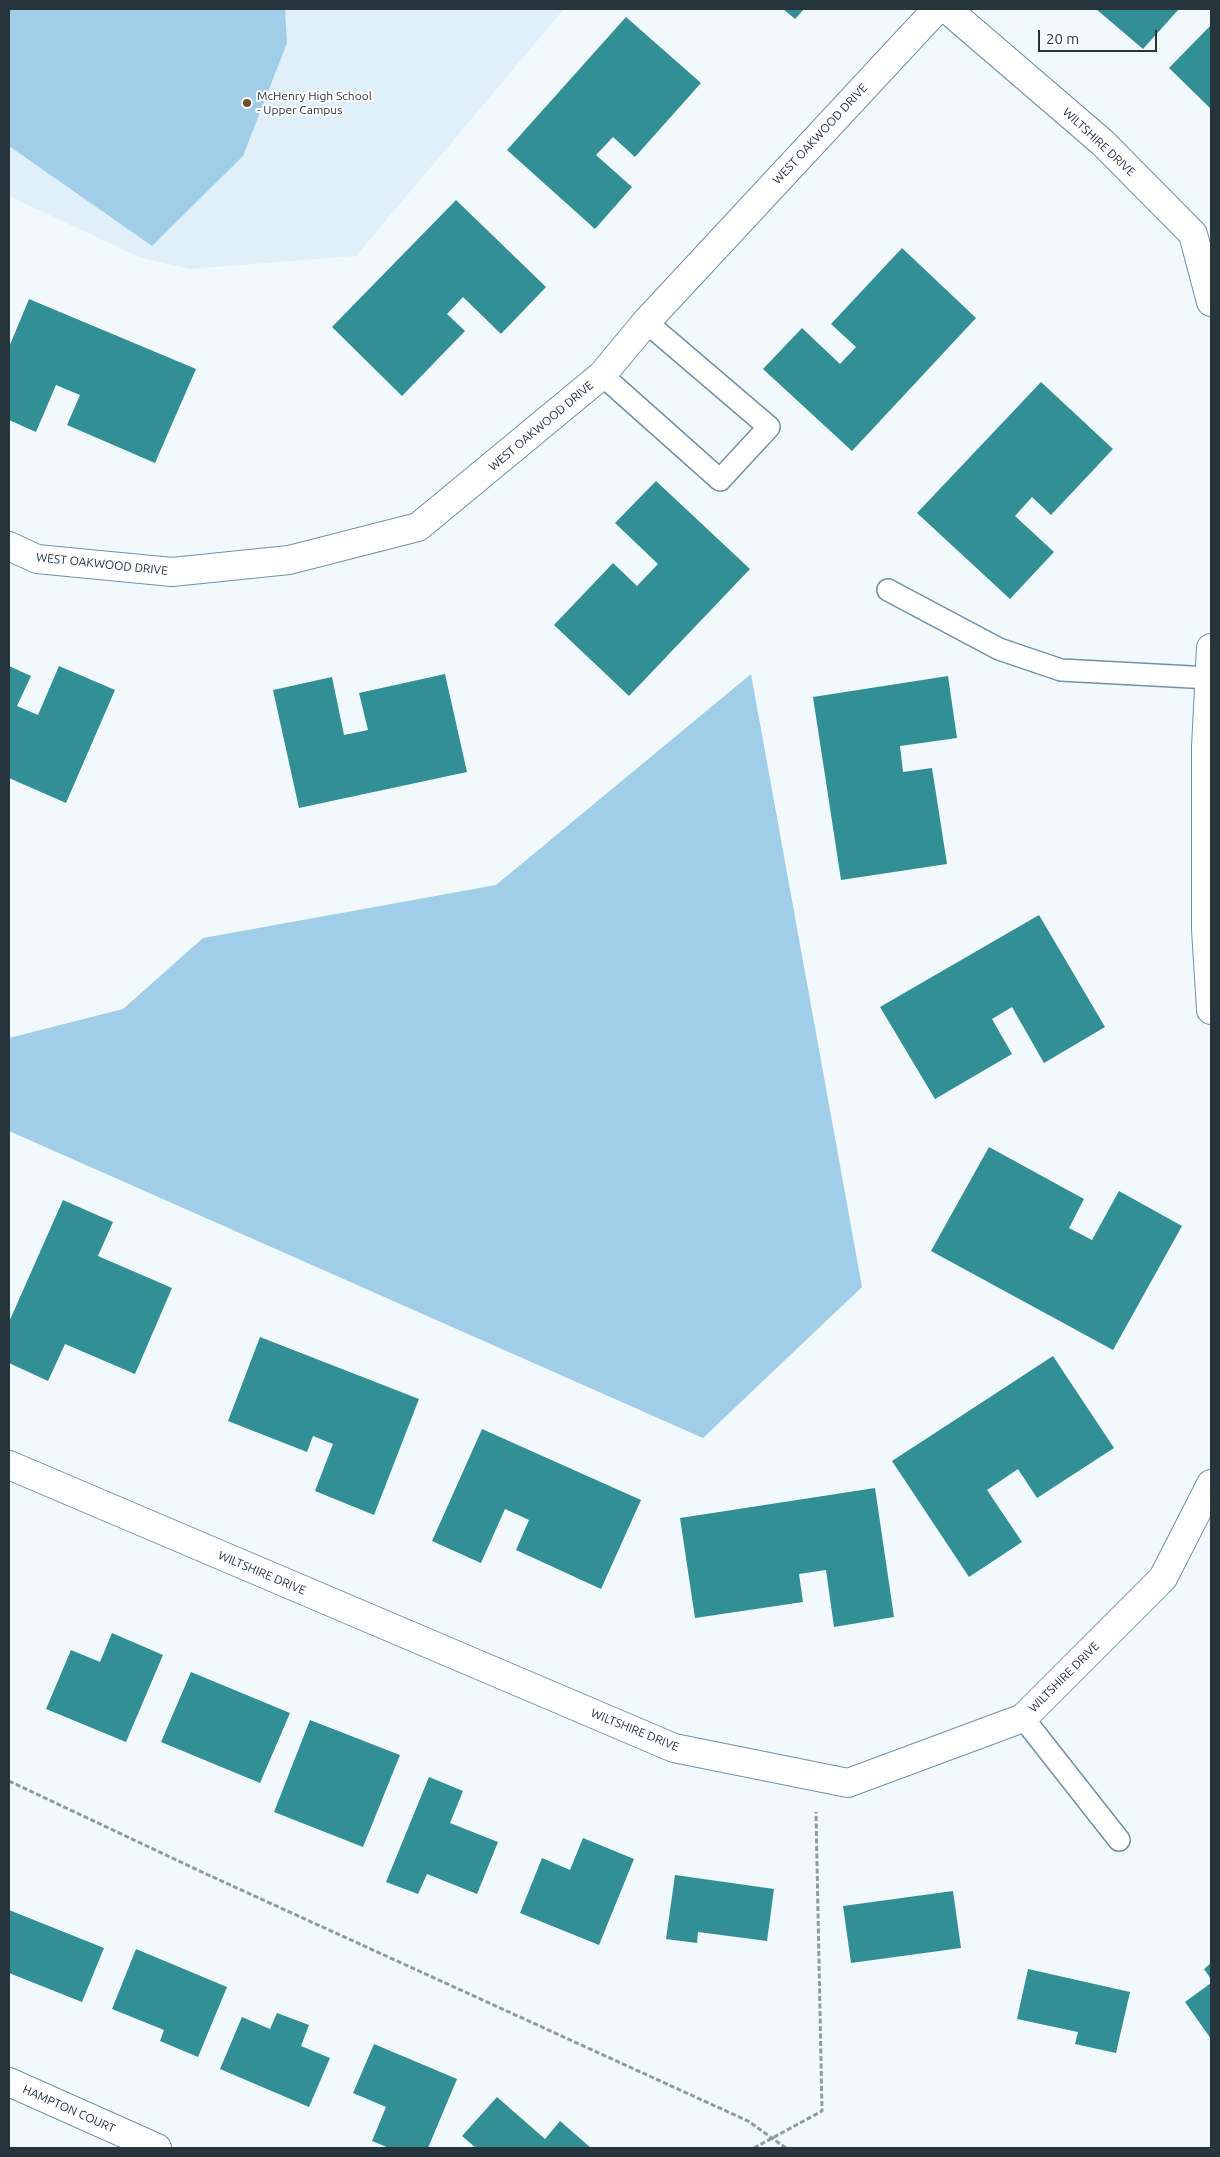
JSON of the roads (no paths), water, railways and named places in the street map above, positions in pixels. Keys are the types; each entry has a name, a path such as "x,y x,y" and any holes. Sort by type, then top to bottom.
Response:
{"street":[{"name":"WEST OAKWOOD DRIVE","path":"9,546 37,559 172,572 289,560 418,528 602,375 646,322 937,9"},
{"name":"WILTSHIRE DRIVE","path":"947,9 1103,143 1193,234 1211,302"},
{"path":"1211,648 1206,747 1206,929 1211,1010"},
{"name":"WILTSHIRE DRIVE","path":"9,1465 674,1748 848,1784 1023,1718 1163,1578 1211,1484"},
{"name":"HAMPTON COURT","path":"9,2082 157,2148"}],"lane":[{"path":"602,375 720,480 769,427 646,322"},
{"path":"888,590 999,649 1062,670 1210,678"},
{"path":"1023,1718 1119,1840"}],"place":[{"name":"McHenry High School - Upper Campus","path":"247,103"}]}
